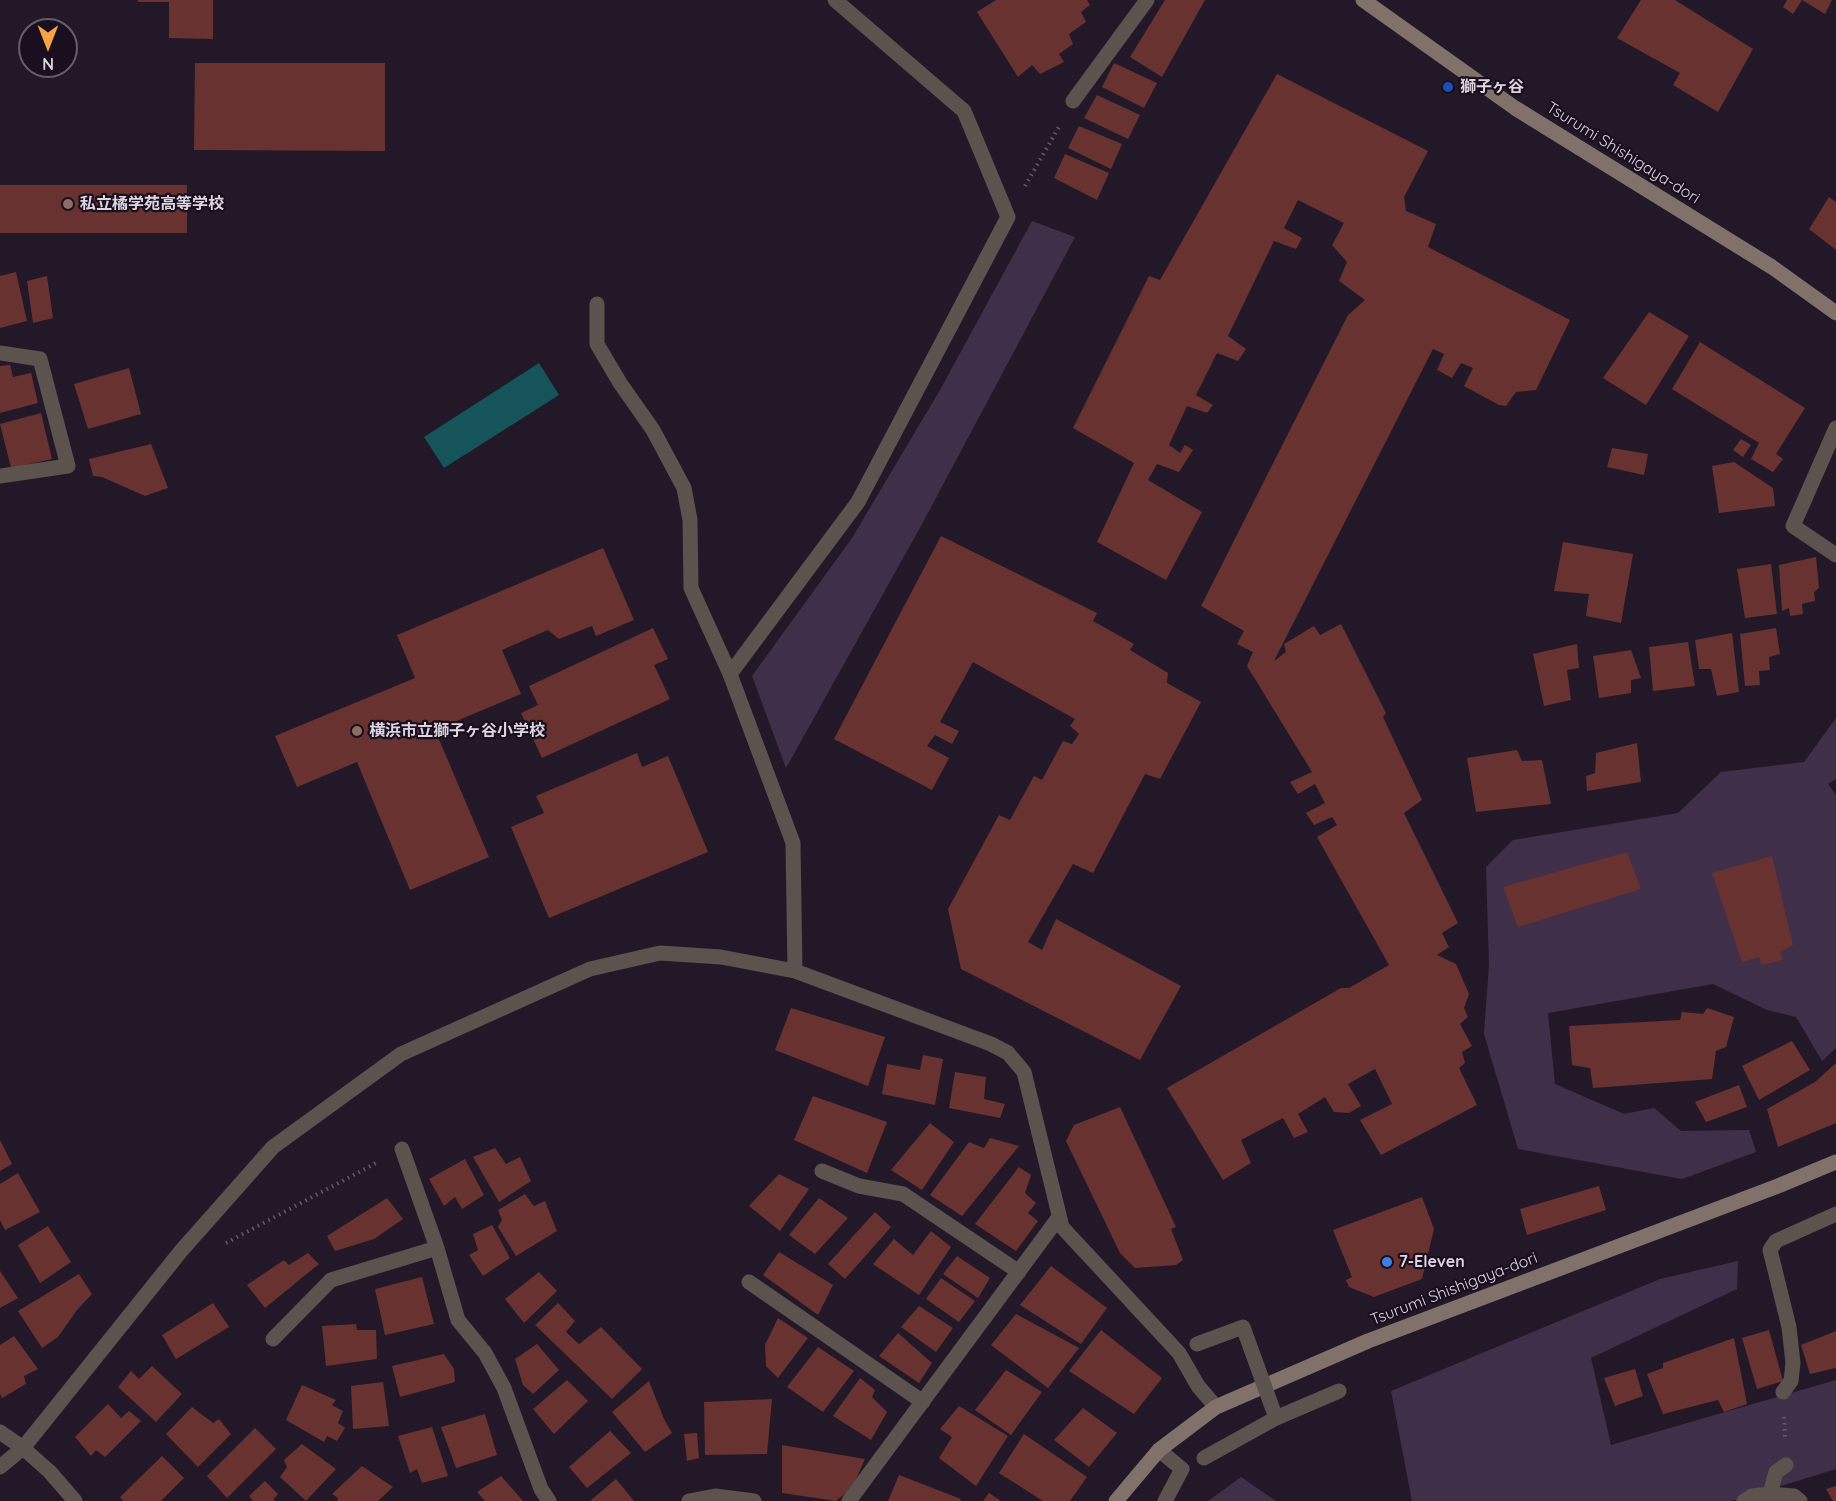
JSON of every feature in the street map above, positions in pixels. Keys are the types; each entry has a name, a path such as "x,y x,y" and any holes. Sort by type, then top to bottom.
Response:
{"main road":[{"name":"Tsurumi Shishigaya-dori","path":"1363,0 1515,108 1772,267 1836,314"},
{"name":"Tsurumi Shishigaya-dori","path":"1116,1501 1159,1450 1216,1407 1368,1341 1836,1162"}],"street":[{"path":"730,674 858,502 1008,217 964,111 836,0"},
{"path":"1073,101 1147,0"},
{"path":"597,304 597,344 620,384 653,430 684,488 690,520 692,588 730,674 793,843 795,970"},
{"path":"0,353 40,359 68,466 0,476"},
{"path":"1836,428 1793,526 1836,555"},
{"path":"0,1467 23,1448 181,1251 273,1147 401,1054 590,969 660,954 721,957 795,970 991,1044 1008,1053 1024,1072 1062,1227 1179,1353 1198,1386 1216,1407"},
{"path":"402,1149 458,1320 485,1353 504,1388 541,1489 549,1501"},
{"path":"822,1171 859,1186 903,1194 1019,1272"},
{"path":"1783,1392 1791,1381 1793,1362 1789,1327 1770,1250 1776,1241 1836,1214"},
{"path":"849,1501 1059,1217"},
{"path":"273,1339 331,1280 436,1248"},
{"path":"749,1282 923,1402"},
{"path":"1197,1344 1243,1327 1276,1418"},
{"path":"1204,1458 1276,1418 1339,1391"},
{"path":"0,1432 51,1472 75,1501"},
{"path":"1159,1450 1182,1468 1165,1501"},
{"path":"1770,1494 1776,1472 1786,1465"},
{"path":"1744,1501 1752,1496 1770,1494 1794,1496 1800,1501"},
{"path":"689,1501 715,1496 754,1501"}],"path":[{"path":"1008,217 1073,101"},
{"path":"181,1251 229,1242 402,1149"},
{"path":"1783,1392 1786,1465"}],"shaded area":[{"path":"1032,221 1075,237 921,526 786,768 752,676 852,538 940,390"},
{"path":"539,363 559,395 444,468 424,437"},
{"path":"1836,718 1836,779 1828,784 1836,795 1836,1048 1822,1061 1796,1017 1767,1010 1713,984 1548,1013 1555,1084 1624,1114 1654,1108 1681,1131 1749,1130 1756,1152 1682,1179 1518,1149 1484,1034 1489,965 1486,867 1513,840 1678,813 1721,772 1804,762"},
{"path":"1738,1261 1737,1289 1591,1358 1611,1445 1836,1380 1836,1469 1732,1501 1412,1501 1391,1391 1660,1279"},
{"path":"1241,1477 1276,1501 1208,1501"}],"building":[{"path":"138,0 213,0 213,39 169,38 169,2 138,2"},
{"path":"996,0 1087,0 1090,5 1081,12 1086,22 1069,34 1073,44 1059,54 1064,62 1040,74 1032,65 1018,77 977,12"},
{"path":"1165,0 1205,0 1162,77 1130,57"},
{"path":"1641,0 1675,0 1753,49 1718,112 1673,85 1680,73 1617,38"},
{"path":"1787,0 1802,0 1793,14 1783,7"},
{"path":"1802,0 1832,0 1825,14"},
{"path":"195,63 385,63 385,151 194,150"},
{"path":"1114,63 1157,83 1144,108 1102,87"},
{"path":"1277,74 1428,151 1404,197 1406,211 1436,224 1428,247 1570,320 1536,390 1516,392 1506,406 1499,405 1464,386 1473,368 1461,363 1452,378 1437,370 1444,354 1433,349 1274,661 1286,652 1284,644 1314,626 1320,635 1341,624 1386,713 1383,717 1422,800 1404,813 1458,923 1442,933 1449,947 1437,955 1456,964 1469,994 1464,1008 1468,1017 1460,1024 1472,1046 1462,1052 1465,1063 1459,1068 1477,1105 1381,1155 1360,1120 1392,1104 1375,1069 1348,1084 1361,1106 1349,1113 1334,1112 1325,1097 1298,1114 1308,1132 1294,1138 1283,1118 1241,1140 1251,1163 1223,1180 1167,1088 1341,988 1349,988 1389,965 1317,837 1337,825 1332,817 1314,825 1306,813 1325,803 1315,784 1298,794 1290,782 1312,772 1247,666 1253,652 1237,644 1244,631 1201,606 1348,315 1365,300 1339,281 1347,262 1332,245 1344,223 1298,200 1284,228 1302,238 1296,249 1274,241 1228,336 1246,349 1238,361 1217,353 1196,395 1213,405 1207,413 1187,406 1169,445 1180,453 1185,445 1193,450 1179,472 1157,464 1148,480 1202,512 1166,580 1097,542 1134,463 1073,428 1149,276 1160,280"},
{"path":"1097,95 1140,115 1128,139 1084,118"},
{"path":"1079,126 1122,144 1111,169 1068,148"},
{"path":"1065,154 1109,173 1097,200 1054,178"},
{"path":"0,185 187,185 187,233 0,233"},
{"path":"1829,197 1836,202 1836,250 1809,229"},
{"path":"16,272 27,321 0,328 0,276"},
{"path":"47,276 53,318 33,323 27,281"},
{"path":"1649,312 1689,336 1646,405 1603,378"},
{"path":"1700,342 1805,408 1776,454 1783,459 1773,472 1751,459 1759,443 1672,389"},
{"path":"10,365 13,377 31,373 38,403 0,413 0,366"},
{"path":"129,368 141,414 88,429 74,384"},
{"path":"41,413 52,459 11,468 0,424"},
{"path":"1741,439 1751,445 1743,457 1733,450"},
{"path":"151,444 168,488 145,496 102,477 93,476 89,459"},
{"path":"1612,448 1648,454 1644,475 1607,467"},
{"path":"1734,462 1773,488 1775,506 1719,513 1712,466"},
{"path":"941,536 1097,613 1093,621 1134,644 1130,650 1168,673 1167,683 1201,702 1160,779 1145,774 1093,873 1073,864 1028,942 1042,950 1056,919 1181,986 1140,1060 961,969 948,909 999,815 1010,820 1034,776 1042,780 1063,741 1072,744 1079,734 1070,726 1075,719 973,662 940,722 959,731 952,744 935,735 927,746 949,758 932,790 834,739"},
{"path":"1563,542 1633,554 1621,623 1586,616 1589,594 1554,591"},
{"path":"603,548 634,620 596,636 592,626 559,639 548,630 502,650 521,694 435,730 489,857 410,890 357,762 297,787 275,736 415,678 397,635"},
{"path":"1816,557 1819,588 1814,592 1815,601 1802,604 1803,614 1790,616 1789,608 1782,611 1779,565"},
{"path":"1771,564 1777,614 1745,618 1737,569"},
{"path":"653,628 668,659 654,665 670,699 542,758 521,713 538,705 529,686"},
{"path":"1776,628 1780,654 1769,657 1770,670 1759,671 1760,685 1745,686 1740,634"},
{"path":"1732,633 1739,692 1717,696 1711,669 1699,669 1695,640"},
{"path":"1688,642 1695,686 1653,691 1649,647"},
{"path":"1577,644 1579,668 1567,670 1571,700 1544,706 1533,654"},
{"path":"1631,650 1641,678 1631,680 1631,693 1599,698 1593,656"},
{"path":"1637,743 1641,782 1587,791 1586,776 1595,773 1596,753"},
{"path":"1517,750 1522,761 1542,760 1551,804 1476,812 1467,758"},
{"path":"637,753 642,767 668,756 708,852 549,918 511,827 544,813 536,796"},
{"path":"1627,852 1641,889 1518,927 1503,887"},
{"path":"1772,856 1793,945 1780,952 1783,960 1762,965 1759,957 1742,962 1712,873"},
{"path":"791,1008 885,1037 868,1086 775,1050"},
{"path":"1707,1008 1734,1017 1726,1047 1716,1051 1712,1079 1593,1088 1590,1068 1572,1065 1569,1026 1680,1020 1682,1012 1703,1014"},
{"path":"1792,1041 1810,1070 1759,1100 1742,1066"},
{"path":"923,1055 943,1059 935,1105 882,1094 887,1064 920,1070"},
{"path":"1836,1063 1836,1123 1778,1147 1767,1109 1815,1082"},
{"path":"955,1072 986,1077 984,1099 1005,1104 1000,1118 949,1108"},
{"path":"1739,1085 1747,1107 1706,1122 1695,1102"},
{"path":"813,1096 887,1122 867,1173 794,1140"},
{"path":"1120,1107 1176,1227 1171,1229 1183,1260 1176,1265 1135,1268 1120,1253 1066,1141 1074,1125"},
{"path":"930,1123 954,1142 922,1190 891,1170"},
{"path":"990,1138 1019,1146 962,1216 930,1195 969,1142 984,1148"},
{"path":"0,1140 12,1164 0,1171"},
{"path":"495,1148 506,1164 520,1157 531,1181 499,1202 473,1157"},
{"path":"465,1159 484,1195 462,1209 455,1197 444,1206 429,1179"},
{"path":"1019,1167 1031,1175 1025,1193 1036,1203 1028,1213 1038,1221 1016,1251 975,1224"},
{"path":"18,1173 40,1212 5,1230 0,1220 0,1184"},
{"path":"779,1174 809,1189 780,1231 749,1206"},
{"path":"1599,1186 1606,1210 1527,1235 1520,1209"},
{"path":"525,1194 534,1206 545,1201 557,1231 516,1256 498,1227 502,1220 498,1210"},
{"path":"1422,1197 1434,1229 1422,1279 1374,1297 1349,1287 1346,1280 1352,1277 1333,1230"},
{"path":"387,1198 403,1219 374,1239 335,1251 327,1236"},
{"path":"819,1198 848,1218 815,1254 789,1235"},
{"path":"875,1212 891,1227 845,1279 828,1264"},
{"path":"492,1225 510,1258 483,1276 469,1255 478,1250 473,1234"},
{"path":"48,1226 71,1262 40,1283 18,1245"},
{"path":"931,1231 951,1247 919,1295 873,1264 894,1239 913,1255"},
{"path":"779,1252 833,1285 818,1315 763,1275"},
{"path":"308,1253 319,1264 265,1308 247,1285 284,1260 289,1265"},
{"path":"957,1256 990,1278 978,1298 943,1274"},
{"path":"1051,1266 1107,1308 1081,1344 1020,1305"},
{"path":"0,1271 18,1298 0,1308"},
{"path":"539,1272 557,1291 524,1323 505,1299"},
{"path":"79,1274 92,1294 77,1310 58,1337 42,1348 18,1311"},
{"path":"422,1277 434,1324 385,1335 375,1289"},
{"path":"941,1278 975,1301 959,1322 926,1299"},
{"path":"213,1303 229,1327 176,1359 162,1335"},
{"path":"558,1303 575,1321 566,1332 579,1344 601,1327 642,1369 612,1399 535,1325"},
{"path":"919,1306 953,1328 936,1352 901,1327"},
{"path":"1016,1314 1079,1348 1048,1388 991,1345"},
{"path":"778,1318 808,1338 778,1378 766,1366 765,1345"},
{"path":"356,1324 357,1330 376,1330 377,1359 326,1366 322,1326"},
{"path":"1101,1330 1162,1378 1134,1414 1069,1371"},
{"path":"1769,1330 1783,1381 1757,1389 1742,1338"},
{"path":"1836,1331 1836,1368 1810,1374 1801,1345"},
{"path":"898,1333 932,1363 919,1383 879,1356"},
{"path":"14,1336 38,1369 24,1376 26,1384 2,1398 0,1394 0,1345"},
{"path":"1734,1338 1747,1404 1724,1412 1718,1400 1663,1414 1647,1374 1663,1368 1663,1363"},
{"path":"537,1344 559,1370 533,1394 523,1385 515,1359"},
{"path":"818,1347 854,1371 823,1412 787,1387"},
{"path":"444,1354 454,1369 455,1382 400,1397 392,1366"},
{"path":"152,1366 182,1394 156,1422 118,1387 131,1371 139,1379"},
{"path":"1635,1369 1643,1396 1615,1406 1604,1378"},
{"path":"1006,1370 1042,1392 1011,1435 975,1410"},
{"path":"860,1378 875,1390 872,1397 887,1412 871,1440 833,1416"},
{"path":"567,1380 588,1401 554,1434 533,1409"},
{"path":"649,1381 672,1433 645,1452 612,1412"},
{"path":"383,1382 389,1426 353,1429 351,1386"},
{"path":"302,1385 336,1400 332,1405 343,1411 338,1423 345,1428 337,1441 327,1436 324,1442 286,1420"},
{"path":"772,1399 767,1454 705,1455 704,1402"},
{"path":"108,1404 121,1418 129,1411 141,1421 105,1457 96,1450 91,1456 75,1437"},
{"path":"959,1406 1008,1436 976,1486 939,1458 952,1437 940,1429"},
{"path":"192,1407 213,1423 219,1419 231,1434 198,1467 166,1434"},
{"path":"1083,1408 1117,1433 1089,1467 1054,1440"},
{"path":"485,1414 497,1455 456,1468 441,1427"},
{"path":"432,1427 448,1476 422,1483 417,1469 410,1473 398,1436"},
{"path":"255,1428 276,1449 227,1498 207,1476"},
{"path":"610,1431 631,1453 587,1488 569,1467"},
{"path":"697,1433 699,1458 687,1461 684,1434"},
{"path":"1024,1434 1087,1477 1070,1501 1043,1501 999,1473"},
{"path":"302,1444 336,1469 306,1501 280,1477 287,1467 284,1460"},
{"path":"782,1445 865,1459 852,1488 836,1501 782,1493"},
{"path":"162,1456 184,1478 161,1501 123,1501 120,1497"},
{"path":"362,1466 393,1487 378,1501 337,1501 338,1498 332,1494"},
{"path":"899,1475 961,1499 960,1501 888,1501"},
{"path":"501,1476 523,1501 485,1501 477,1492"},
{"path":"616,1479 634,1501 590,1501"},
{"path":"265,1481 278,1494 273,1500 275,1501 253,1501 249,1496"},
{"path":"1836,1486 1836,1501 1833,1501 1826,1489"},
{"path":"989,1493 1001,1501 983,1501"}],"place":[{"name":"獅子ヶ谷","path":"1448,87"},
{"name":"私立橘学苑高等学校","path":"68,204"},
{"name":"横浜市立獅子ヶ谷小学校","path":"357,731"},
{"name":"7-Eleven","path":"1387,1262"}]}
